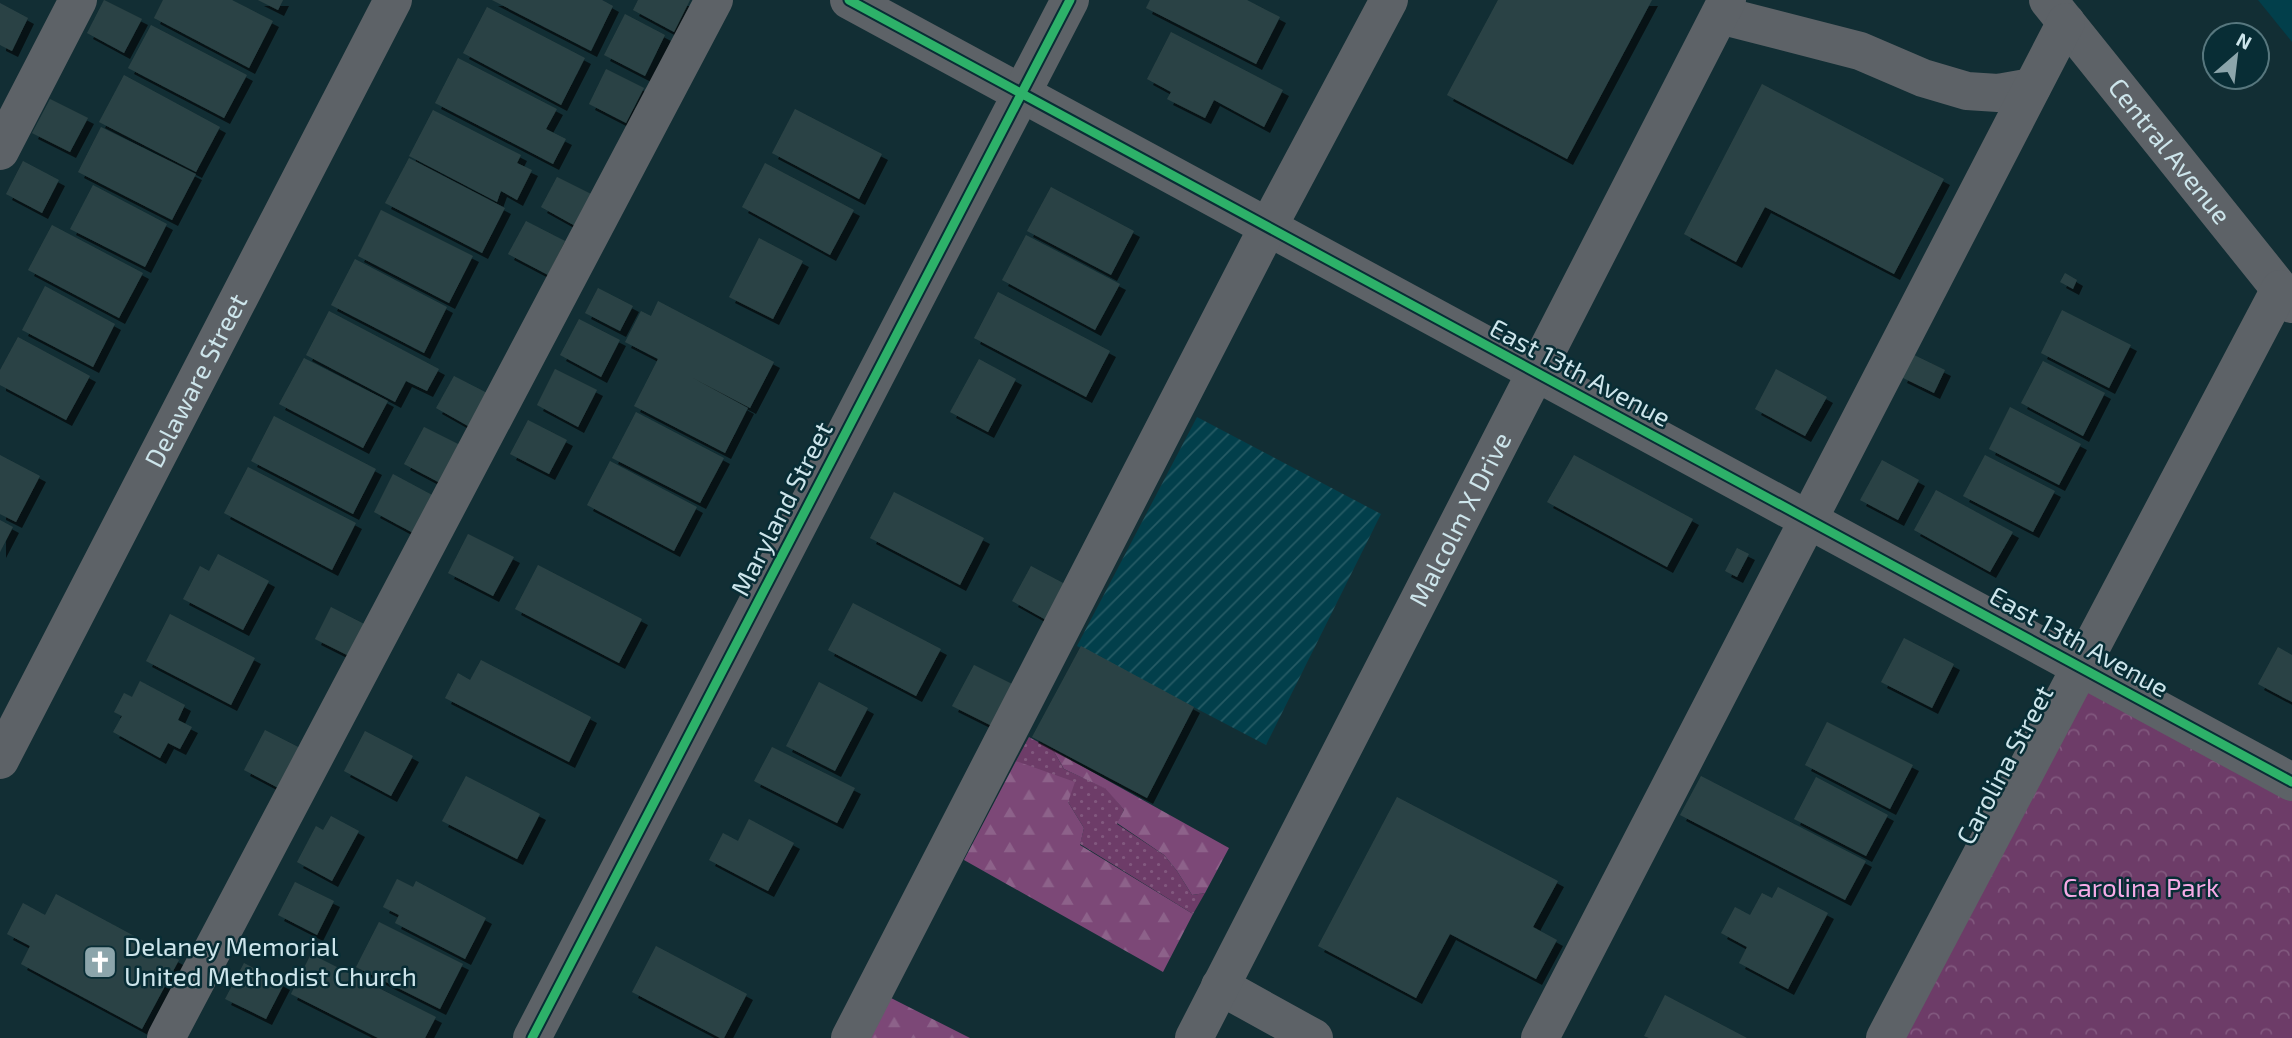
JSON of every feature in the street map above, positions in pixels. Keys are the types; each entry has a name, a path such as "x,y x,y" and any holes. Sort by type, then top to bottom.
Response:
{"street":[{"path":"0,151 78,0"},
{"name":"Delaware Street","path":"0,760 393,0"},
{"path":"166,1038 714,0"},
{"name":"East 13th Avenue","path":"849,0 2292,782"},
{"name":"Maryland Street","path":"532,1038 1070,0"},
{"path":"850,1038 1268,226 1389,0"},
{"path":"1723,7 1860,51 1923,78 1967,92 1997,93 2032,87"},
{"name":"Malcolm X Drive","path":"1194,1038 1723,7"},
{"path":"1539,1038 2032,87 2057,11"},
{"name":"Central Avenue","path":"2057,11 2286,296"},
{"name":"Carolina Street","path":"1885,1038 2081,667 2286,296"},
{"path":"1220,986 1314,1038"}],"shaded area":[{"path":"2258,0 2292,0 2292,42"},
{"path":"1197,417 1381,514 1266,745 1077,646"}],"green space":[{"name":"Carolina Park","path":"2080,684 2292,797 2292,1038 1891,1038"},
{"path":"1029,737 1053,750 1064,769 1107,789 1124,810 1117,824 1164,855 1192,895 1205,893 1193,914 1080,844 1084,828 1068,802 1016,761"},
{"path":"1053,750 1229,848 1205,893 1192,895 1164,855 1117,823 1124,810 1106,789 1064,769"},
{"path":"1016,761 1075,782 1068,802 1084,828 1080,845 1193,914 1163,972 964,860"},
{"path":"891,998 970,1038 870,1038"}],"building":[{"path":"104,0 142,19 124,53 87,33"},
{"path":"163,0 232,0 273,21 249,68 154,18"},
{"path":"258,0 283,0 278,10"},
{"path":"492,0 602,0 613,6 591,51"},
{"path":"638,0 690,0 674,32 633,10"},
{"path":"1150,0 1247,0 1280,17 1256,64 1146,8"},
{"path":"1498,0 1652,0 1567,159 1447,95"},
{"path":"0,3 28,18 12,51 0,45"},
{"path":"487,7 585,58 561,105 463,53"},
{"path":"625,14 665,35 645,76 604,55"},
{"path":"151,25 247,75 224,118 128,68"},
{"path":"1171,32 1283,90 1264,127 1214,100 1205,118 1167,99 1171,92 1147,79"},
{"path":"458,58 557,109 546,129 566,139 553,164 435,103"},
{"path":"606,69 644,88 626,123 589,104"},
{"path":"124,75 220,127 196,172 99,122"},
{"path":"1762,84 1944,179 1894,274 1765,207 1736,262 1684,234"},
{"path":"50,99 88,118 70,152 32,133"},
{"path":"795,109 882,154 859,199 772,153"},
{"path":"433,110 521,155 517,163 532,170 517,200 501,191 497,202 409,156"},
{"path":"101,127 196,174 172,220 78,172"},
{"path":"409,158 505,208 482,253 385,203"},
{"path":"23,161 59,180 42,213 6,194"},
{"path":"765,163 854,210 830,255 742,207"},
{"path":"557,177 593,195 577,227 541,207"},
{"path":"93,185 167,224 145,267 70,229"},
{"path":"1051,187 1134,231 1111,275 1027,231"},
{"path":"381,210 473,256 449,303 358,256"},
{"path":"526,221 565,241 548,275 508,254"},
{"path":"52,225 143,273 119,318 28,270"},
{"path":"1026,235 1120,284 1095,330 1002,280"},
{"path":"759,238 803,261 773,319 729,297"},
{"path":"355,259 447,307 424,353 331,305"},
{"path":"2065,273 2077,280 2073,289 2060,282"},
{"path":"45,286 115,324 93,367 22,330"},
{"path":"598,288 633,306 620,331 585,313"},
{"path":"998,292 1110,351 1086,397 974,338"},
{"path":"658,301 774,362 750,408 691,377 748,408 725,453 634,406 658,359 625,342 641,311 651,316"},
{"path":"2062,310 2131,345 2109,388 2041,353"},
{"path":"329,311 439,369 427,391 406,381 395,402 306,355"},
{"path":"579,319 620,340 601,377 560,355"},
{"path":"18,337 90,376 66,420 0,385 0,370"},
{"path":"1912,354 1945,370 1934,393 1901,377"},
{"path":"304,358 388,401 363,448 279,404"},
{"path":"979,359 1016,379 988,432 950,412"},
{"path":"2043,361 2105,393 2083,436 2021,403"},
{"path":"555,369 597,390 578,427 537,405"},
{"path":"1776,369 1827,397 1805,436 1755,409"},
{"path":"454,376 493,396 475,430 436,408"},
{"path":"2010,407 2081,444 2059,485 1989,449"},
{"path":"636,412 724,458 700,503 612,458"},
{"path":"274,416 376,469 353,514 251,461"},
{"path":"528,420 567,440 549,474 510,454"},
{"path":"424,427 462,446 442,484 404,464"},
{"path":"0,455 40,476 16,522 0,514"},
{"path":"1574,455 1693,519 1667,567 1547,502"},
{"path":"1985,455 2055,491 2033,532 1963,496"},
{"path":"1882,460 1919,480 1898,520 1860,500"},
{"path":"610,461 697,507 674,551 587,505"},
{"path":"248,467 356,523 332,570 224,513"},
{"path":"393,474 434,496 415,534 374,512"},
{"path":"1936,490 2013,532 1990,572 1914,530"},
{"path":"894,492 984,538 960,585 870,538"},
{"path":"0,520 13,527 0,552"},
{"path":"468,534 514,557 493,596 448,573"},
{"path":"1737,548 1749,554 1737,577 1725,571"},
{"path":"218,554 269,581 243,630 183,599 200,566 209,571"},
{"path":"538,565 642,619 619,663 515,609"},
{"path":"1031,566 1065,584 1046,620 1012,601"},
{"path":"853,603 941,649 916,696 828,650"},
{"path":"331,607 372,628 355,659 315,639"},
{"path":"170,614 255,658 231,705 146,661"},
{"path":"1904,638 1954,664 1932,708 1881,682"},
{"path":"1081,646 1194,707 1147,798 1032,737"},
{"path":"2278,647 2292,655 2292,702 2258,684"},
{"path":"481,660 591,717 569,762 445,698 458,673 470,680"},
{"path":"974,665 1016,686 994,727 952,706"},
{"path":"140,681 185,705 178,720 192,727 180,749 168,743 160,758 113,732 122,716 114,712 124,693 132,697"},
{"path":"819,682 868,708 835,771 786,746"},
{"path":"1827,722 1913,765 1890,809 1805,765"},
{"path":"265,730 306,751 284,791 244,770"},
{"path":"365,731 413,756 391,796 344,771"},
{"path":"772,747 855,788 837,823 754,781"},
{"path":"466,776 540,814 517,859 442,821"},
{"path":"1701,776 1866,861 1845,900 1680,815"},
{"path":"1816,777 1888,815 1866,856 1794,819"},
{"path":"1397,797 1558,881 1533,927 1557,940 1536,979 1450,934 1416,998 1318,946"},
{"path":"331,816 359,831 332,881 297,862 316,826 323,830"},
{"path":"749,819 794,843 768,891 709,860 723,833 738,841"},
{"path":"397,879 413,887 416,881 486,918 465,959 395,923 399,915 383,907"},
{"path":"295,882 334,901 317,935 278,915"},
{"path":"1778,887 1828,913 1788,989 1739,963 1747,947 1721,933 1735,907 1750,915 1762,893 1772,898"},
{"name":"Delaney Memorial United Methodist Church","path":"56,894 179,960 142,1029 21,964 30,946 7,934 23,903 45,915"},
{"path":"379,922 463,964 440,1009 356,967"},
{"path":"656,946 747,994 724,1038 632,992"},
{"path":"311,954 436,1017 425,1038 378,1038 291,994"},
{"path":"244,963 284,984 266,1019 225,999"},
{"path":"1665,995 1747,1038 1644,1036"}],"cycle path":[{"path":"849,0 2292,782"},
{"path":"532,1038 1070,0"}],"place":[{"name":"Delaney Memorial United Methodist Church","path":"100,962"}]}
